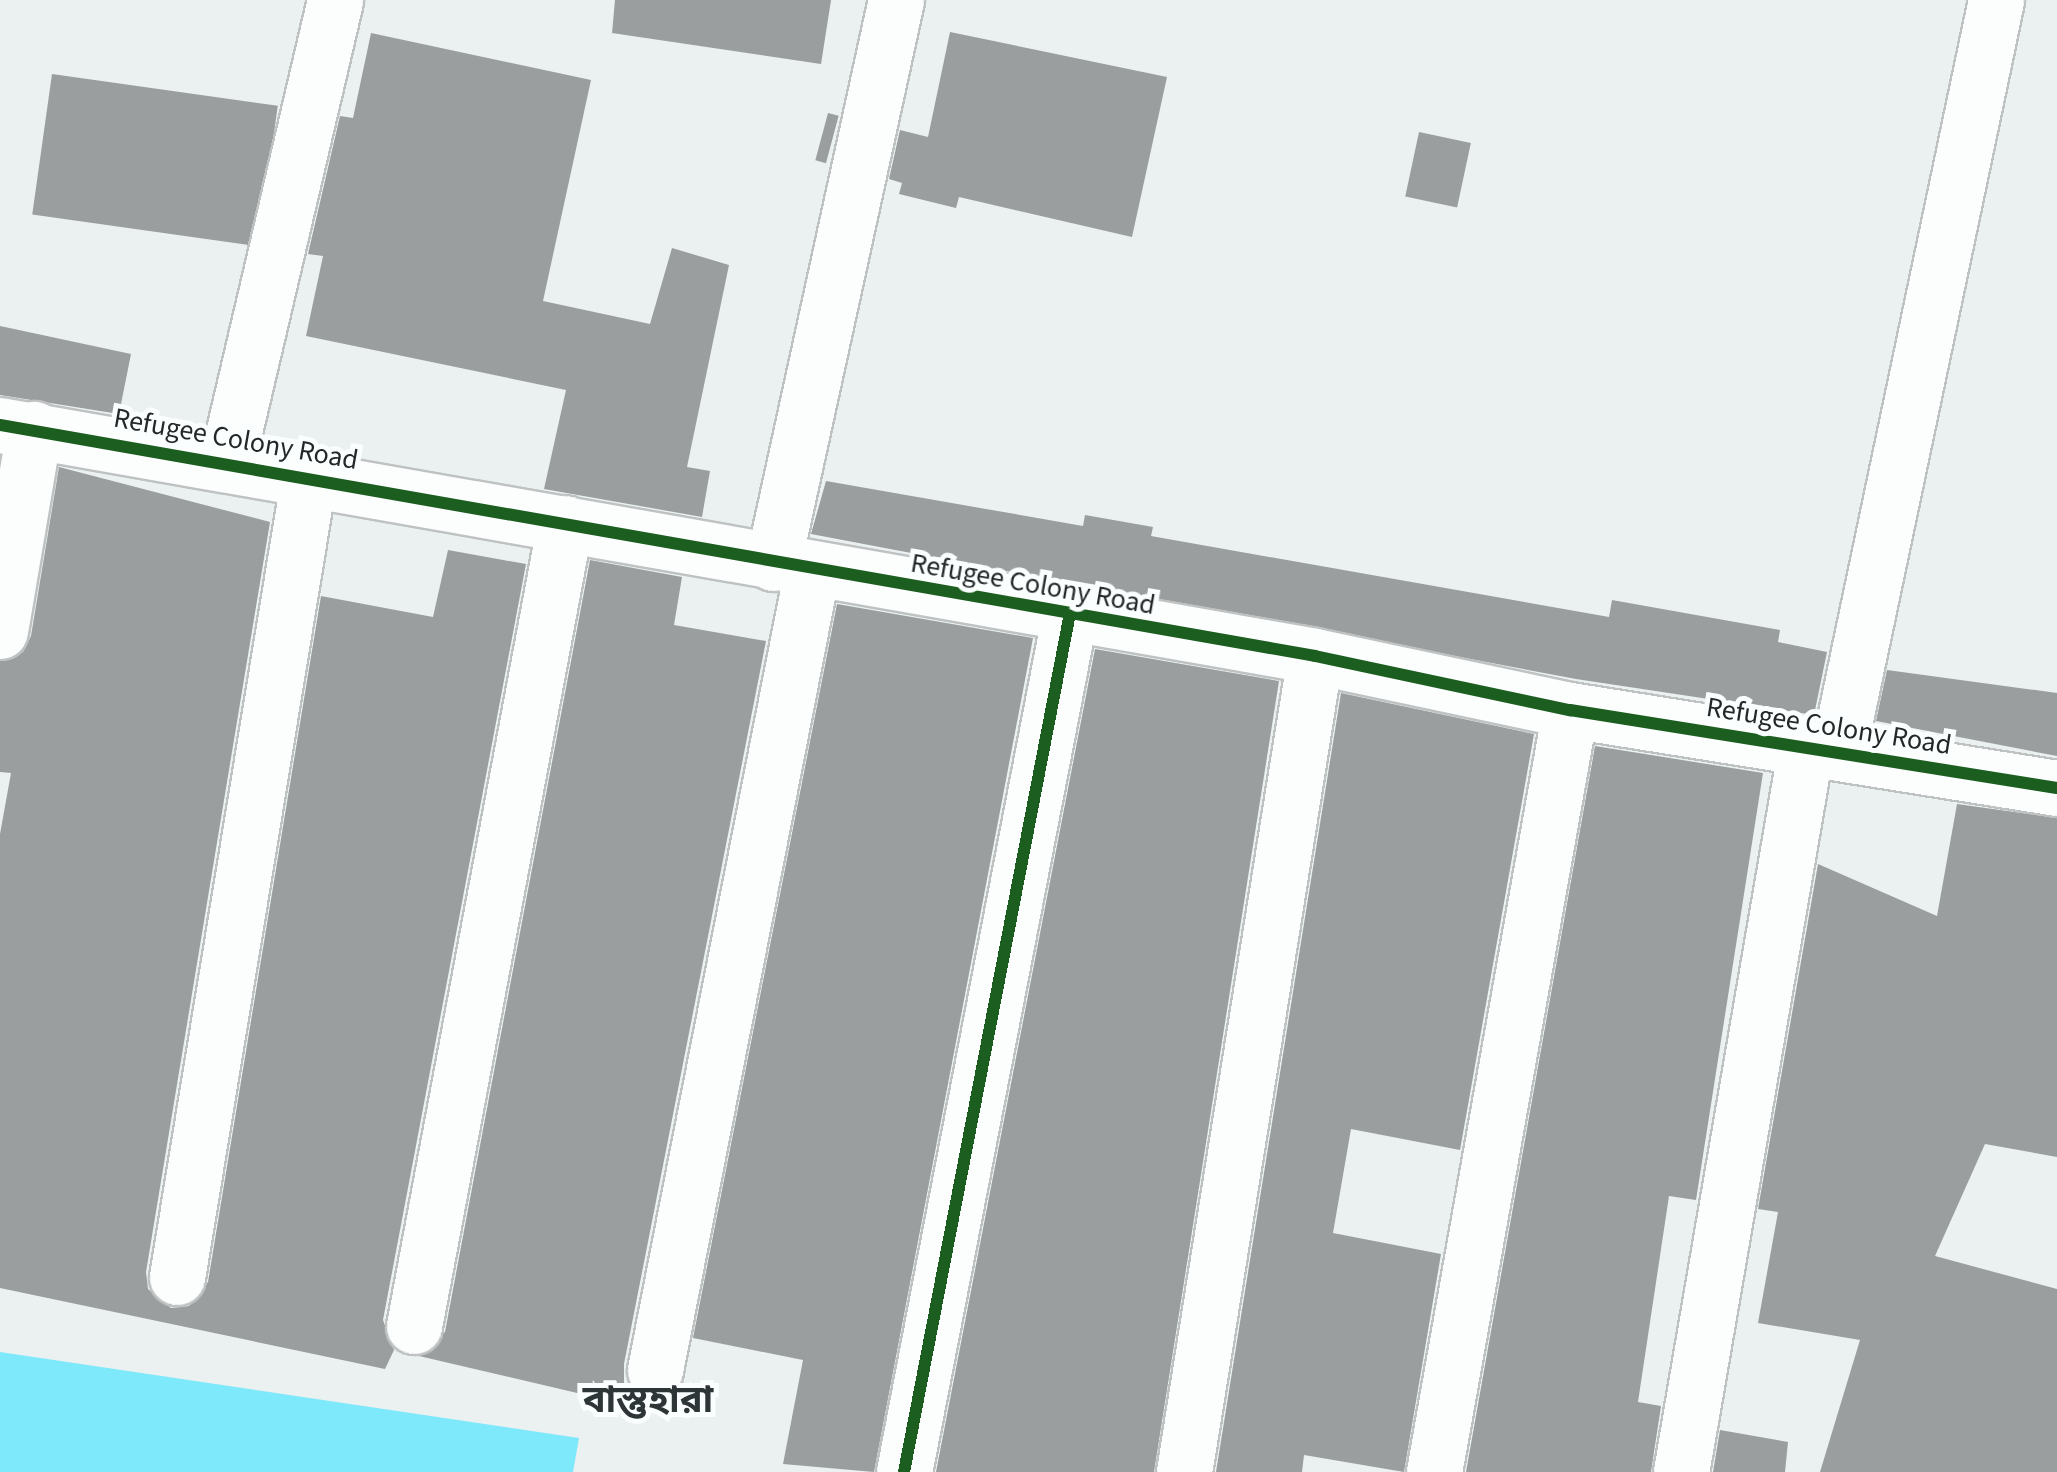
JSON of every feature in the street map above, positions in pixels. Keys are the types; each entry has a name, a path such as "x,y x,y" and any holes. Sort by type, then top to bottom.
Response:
{"street":[{"path":"226,461 335,0"},
{"path":"655,1370 792,566 896,0"},
{"path":"1682,1472 1822,749 1996,0"},
{"path":"0,631 17,427"},
{"name":"Refugee Colony Road","path":"17,427 309,476 1070,618 1316,656 1570,710 2057,788"},
{"path":"177,1278 309,476"},
{"path":"414,1326 565,523"},
{"path":"904,1472 1070,618"},
{"path":"1184,1472 1316,656"},
{"path":"1434,1472 1570,710"}],"water":[{"path":"0,1352 579,1438 573,1472 0,1472"}],"building":[{"path":"615,0 831,0 821,64 612,33"},
{"path":"950,32 1167,77 1132,237 959,197 956,208 899,194 902,183 889,179 900,130 928,137"},
{"path":"371,33 591,80 543,301 650,324 672,248 729,265 687,467 710,471 702,517 544,489 566,390 306,336 323,256 308,254 340,116 353,118"},
{"path":"52,74 278,106 258,246 32,215"},
{"path":"828,113 839,116 826,163 815,160"},
{"path":"1419,132 1471,143 1457,208 1405,197"},
{"path":"0,326 131,354 119,414 0,395"},
{"path":"59,467 270,522 146,1272 148,1289 171,1308 189,1306 208,1282 321,596 433,617 448,550 526,564 383,1320 394,1350 385,1369 0,1288 0,834 11,773 0,772 0,661 23,652 31,636"},
{"path":"826,481 1083,526 1085,515 1153,527 1151,536 1609,617 1612,600 1780,630 1778,642 1827,652 1814,715 1576,679 811,534"},
{"path":"590,560 682,577 674,625 766,641 624,1364 624,1404 419,1356 445,1332"},
{"path":"837,604 1033,638 874,1472 783,1464 803,1360 693,1338"},
{"path":"1095,649 1279,681 1154,1472 936,1472"},
{"path":"1887,670 2057,693 2057,756 1876,721"},
{"path":"1341,693 1534,734 1460,1150 1351,1129 1333,1233 1441,1254 1404,1472 1304,1455 1302,1472 1216,1472"},
{"path":"1595,746 1763,773 1696,1200 1669,1196 1638,1402 1661,1406 1651,1472 1466,1472"},
{"path":"1957,804 2057,818 2057,1157 1985,1144 1935,1256 2057,1289 2057,1472 1820,1472 1860,1340 1758,1323 1778,1212 1758,1209 1818,864 1937,916"},
{"path":"1720,1430 1788,1442 1785,1472 1713,1472"}],"cycle path":[{"path":"0,425 1315,656 1570,710 2057,788"},
{"path":"904,1472 1069,618"}],"district":[{"name":"বাস্তুহারা","path":"648,1401"}]}
